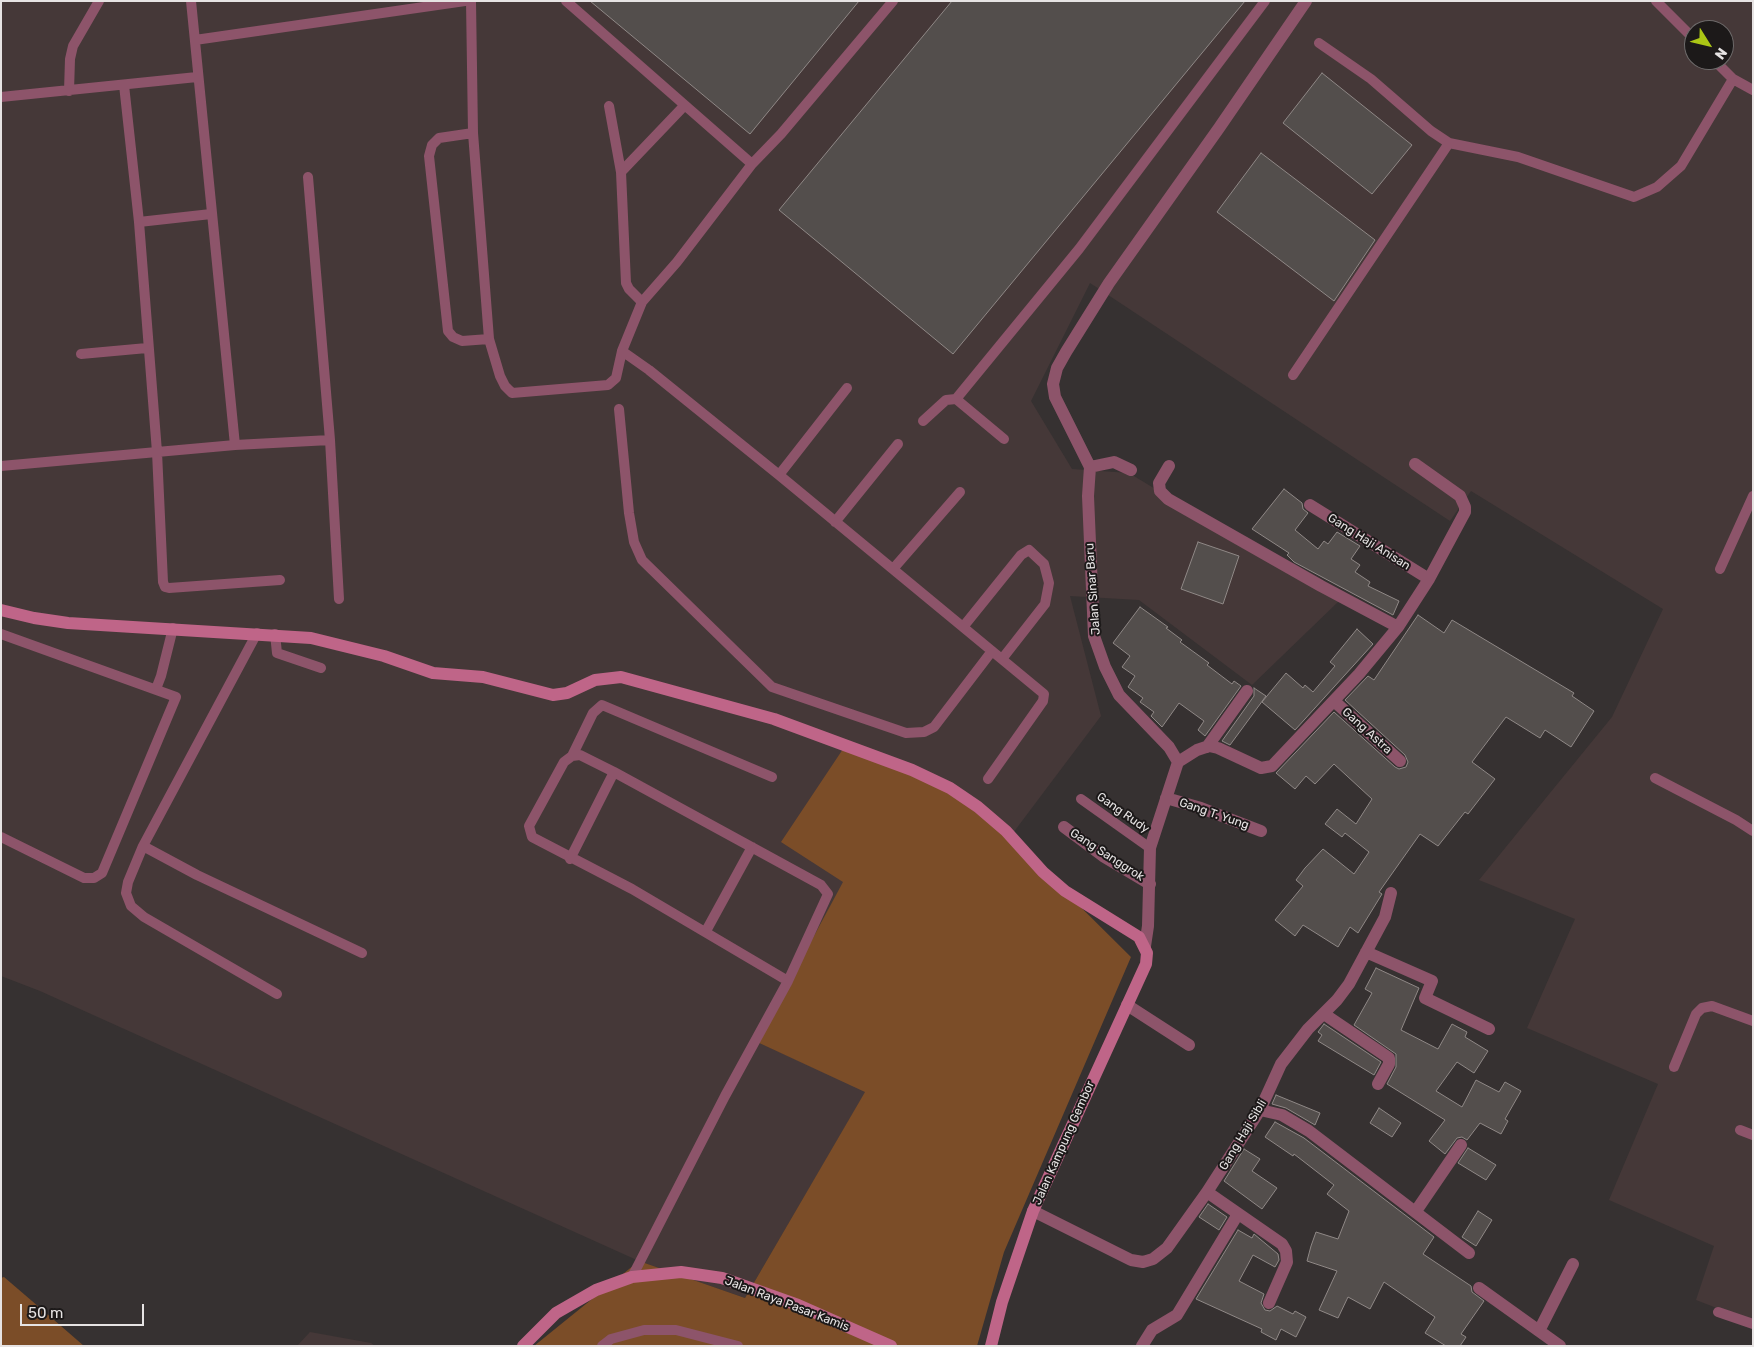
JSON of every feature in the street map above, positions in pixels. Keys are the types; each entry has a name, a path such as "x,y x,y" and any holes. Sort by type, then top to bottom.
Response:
{"street":[{"path":"1131,470 1114,462 1090,467 1055,397 1053,384 1057,368 1109,283 1306,1"},
{"path":"1207,747 1218,748 1261,768 1268,769 1334,701 1398,626 1464,517 1465,507 1460,496 1415,464"},
{"path":"1169,466 1159,483 1160,491 1168,499 1321,586 1398,626"},
{"name":"Jalan Sinar Baru","path":"1090,467 1088,496 1094,636 1105,668 1119,695 1169,748 1178,762"},
{"name":"Gang Haji Anisan","path":"1310,505 1428,579"},
{"path":"1,610 34,618 68,623 275,634 319,640 384,656 433,673 483,677 553,695 566,693 595,680 622,677 774,719 912,770 950,788 1006,830 1043,872 1066,891 1130,930 1145,946"},
{"path":"1145,946 1148,926 1150,848 1178,762 1207,747 1247,691"},
{"name":"Gang Astra","path":"1334,701 1400,761"},
{"name":"Gang T. Yung","path":"1166,798 1201,808 1261,831"},
{"name":"Gang Sanggrok","path":"1064,827 1103,856 1150,884"},
{"name":"Gang Haji Sibli","path":"1033,1212 1131,1260 1143,1262 1153,1259 1167,1248 1207,1192 1260,1110 1281,1064 1308,1029 1324,1014 1349,984 1385,917 1391,893"},
{"name":"Jalan Kampung Gembor","path":"991,1346 1002,1302 1033,1212 1146,964 1147,953 1145,946"},
{"path":"1366,952 1432,981 1425,998 1489,1029"},
{"path":"1127,1005 1188,1045"},
{"path":"1324,1014 1389,1058 1389,1064 1378,1084"},
{"path":"1260,1110 1282,1116 1309,1131 1469,1253"},
{"path":"1416,1211 1461,1145"},
{"path":"1207,1192 1282,1244 1286,1251 1287,1262 1269,1303"},
{"path":"1142,1346 1155,1327 1166,1324 1177,1315 1238,1214"},
{"path":"1539,1331 1573,1264"},
{"name":"Jalan Raya Pasar Kamis","path":"523,1346 556,1313 596,1290 632,1277 681,1272 722,1278 798,1305 892,1346"},
{"path":"1479,1288 1560,1346"}],"lane":[{"path":"69,91 70,59 73,46 99,1"},
{"path":"195,40 466,1"},
{"path":"470,1 473,134 489,339 500,376 505,386 512,393 608,384 616,378 622,351 642,302 677,262 752,164 782,134 893,1"},
{"path":"566,1 752,164"},
{"path":"923,421 946,400 956,399 1079,250 1265,1"},
{"path":"1656,1 1684,30"},
{"path":"190,3 235,445"},
{"path":"1320,42 1383,88 1431,130 1449,143 1518,158 1634,197 1658,187 1681,166 1733,79"},
{"path":"1724,70 1733,79 1753,90"},
{"path":"1,97 197,77"},
{"path":"124,85 139,222 147,348 157,452 165,587 280,580"},
{"path":"609,106 621,172 626,283 628,290 642,302"},
{"path":"621,172 684,106"},
{"path":"473,134 439,138 432,145 429,156 448,331 453,338 462,341 489,339"},
{"path":"1293,375 1449,143"},
{"path":"308,177 330,440 339,599"},
{"path":"139,222 211,214"},
{"path":"81,354 147,348"},
{"path":"622,351 649,370 779,475 1044,694 1043,701 988,779"},
{"path":"779,475 847,388"},
{"path":"956,399 1004,439"},
{"path":"619,410 629,512 634,542 642,560 772,687 906,733 924,732 934,727 992,651"},
{"path":"1,466 235,445 330,440"},
{"path":"836,522 898,444"},
{"path":"893,570 960,492"},
{"path":"1720,569 1753,496"},
{"path":"963,627 1022,555 1029,550 1044,564 1049,584 1046,604 1002,659"},
{"path":"156,688 161,676 173,628"},
{"path":"257,633 142,846 128,882 126,893 131,906 144,917 276,994"},
{"path":"1,634 176,696 102,873 94,878 84,878 1,837"},
{"path":"275,634 277,653 321,668"},
{"path":"772,777 602,706 593,712 572,756 564,762 529,826 529,832 536,840 632,889 788,981"},
{"path":"572,756 580,756 614,772 821,885 828,894 788,981 725,1096 632,1277"},
{"path":"570,858 614,772"},
{"path":"1655,778 1736,820 1753,831"},
{"name":"Gang Rudy","path":"1081,799 1150,848"},
{"path":"142,846 196,875 362,953"},
{"path":"706,931 752,847"},
{"path":"1674,1067 1696,1014 1702,1008 1712,1006 1753,1021"},
{"path":"1740,1130 1753,1135"},
{"path":"1718,1312 1753,1324"},
{"path":"602,1346 611,1338 652,1330 676,1330 738,1346"}],"shaded area":[{"path":"1,1 1753,1 1753,1322 1696,1300 1714,1246 1609,1200 1658,1084 1527,1028 1575,919 1479,880 1612,717 1663,609 1471,491 1450,521 1090,283 1031,401 1072,469 1129,473 1339,601 1252,685 1139,600 1070,596 1101,716 1010,837 844,882 757,1042 866,1091 745,1298 639,1261 40,991 1,976"},
{"path":"843,749 929,779 1010,837 1131,957 1004,1252 977,1346 534,1346 639,1261 745,1298 865,1092 757,1042 843,882 781,842"},
{"path":"4,1277 84,1346 1,1346 1,1278"},
{"path":"310,1332 371,1343 375,1346 297,1346"}],"building":[{"path":"590,1 859,1 750,134"},
{"path":"952,1 1245,1 953,354 779,210"},
{"path":"1322,73 1412,145 1372,194 1283,123"},
{"path":"1261,153 1375,240 1334,301 1217,212"},
{"path":"1284,489 1302,503 1303,509 1308,513 1295,530 1318,549 1324,541 1328,544 1337,532 1360,546 1351,559 1360,565 1355,572 1370,582 1368,586 1399,601 1393,615 1294,562 1287,555 1289,553 1252,529"},
{"path":"1198,542 1239,556 1223,604 1181,589"},
{"path":"1140,607 1168,627 1166,628 1182,640 1180,642 1209,663 1207,665 1232,684 1234,681 1241,686 1205,736 1198,730 1204,721 1179,703 1162,727 1151,716 1154,712 1140,702 1143,698 1128,687 1135,676 1122,667 1130,656 1113,643"},
{"path":"1418,615 1444,633 1452,620 1574,693 1572,696 1594,711 1571,747 1545,730 1540,738 1506,717 1472,762 1495,779 1468,814 1465,812 1438,846 1420,834 1379,892 1382,894 1358,933 1350,927 1338,947 1303,925 1295,936 1275,920 1303,886 1296,880 1305,868 1323,849 1354,874 1369,852 1345,833 1342,837 1325,824 1337,809 1356,824 1372,799 1334,764 1315,784 1306,776 1295,789 1276,773 1334,712 1395,767 1399,769 1406,767 1408,762 1405,755 1345,700 1368,676 1374,680"},
{"path":"1357,629 1373,644 1295,730 1262,702 1286,673 1303,688 1305,685 1313,692 1335,666 1330,662"},
{"path":"1254,688 1266,696 1230,745 1222,741 1254,696"},
{"path":"1376,968 1419,988 1401,1030 1438,1049 1452,1024 1467,1032 1465,1037 1488,1051 1474,1073 1457,1062 1436,1091 1462,1107 1476,1080 1499,1092 1505,1082 1521,1091 1505,1119 1508,1121 1501,1134 1480,1123 1467,1140 1462,1137 1457,1138 1445,1154 1429,1141 1445,1120 1387,1084 1396,1067 1396,1054 1354,1025 1372,993 1365,989"},
{"path":"1324,1024 1381,1062 1374,1075 1318,1041 1322,1035 1318,1032"},
{"path":"1276,1095 1320,1113 1315,1125 1286,1108 1272,1104"},
{"path":"1379,1108 1401,1123 1392,1137 1370,1123"},
{"path":"1275,1122 1304,1138 1434,1237 1423,1254 1471,1286 1472,1292 1484,1301 1461,1334 1466,1337 1460,1346 1446,1346 1425,1333 1435,1317 1384,1282 1370,1309 1348,1297 1338,1318 1319,1310 1337,1271 1307,1261 1311,1246 1316,1232 1338,1239 1349,1211 1327,1194 1334,1185 1294,1154 1293,1156 1265,1137"},
{"path":"1468,1148 1496,1165 1486,1180 1458,1163"},
{"path":"1244,1149 1260,1159 1252,1171 1277,1188 1262,1209 1224,1181"},
{"path":"1208,1204 1227,1217 1219,1230 1199,1217"},
{"path":"1478,1211 1492,1220 1476,1246 1462,1237"},
{"path":"1238,1230 1252,1238 1254,1234 1278,1254 1279,1260 1275,1267 1253,1255 1239,1281 1264,1294 1261,1303 1265,1310 1270,1311 1277,1306 1293,1314 1295,1311 1306,1317 1296,1337 1281,1329 1276,1340 1261,1332 1262,1329 1196,1299"}]}
